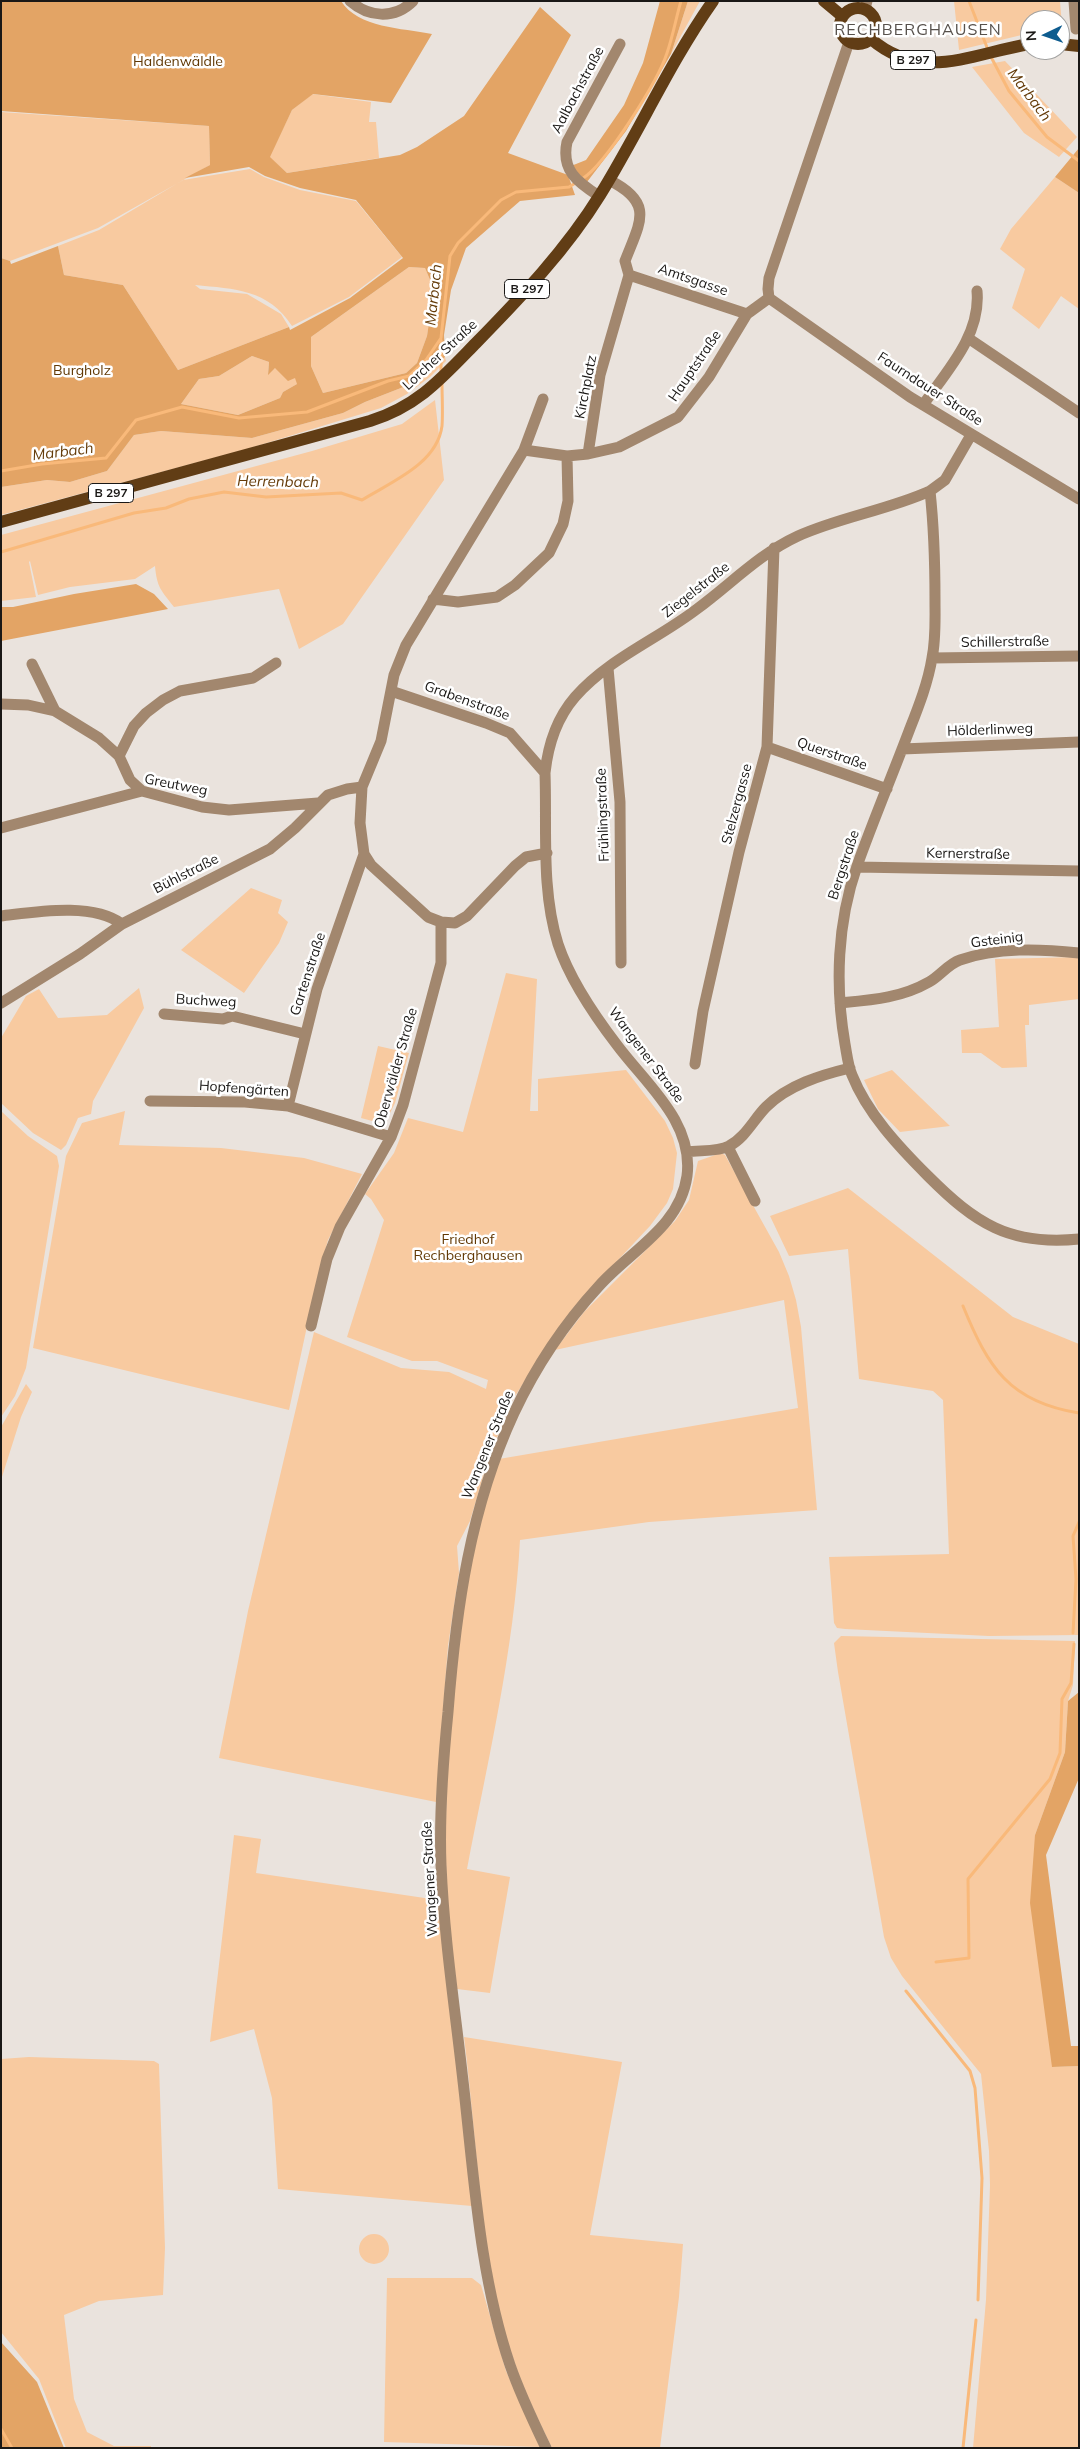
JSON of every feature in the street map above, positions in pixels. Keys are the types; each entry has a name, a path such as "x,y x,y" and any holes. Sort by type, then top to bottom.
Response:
{"main road":[{"name":"Lorcher Straße","path":"1,522 370,421 401,410 426,393 545,270 572,236 609,180 713,1"},
{"path":"824,1 842,16"},
{"path":"866,5 876,22 874,34 870,39 860,44 849,42 840,30 842,16 852,8 866,5"},
{"name":"B 297","path":"870,39 884,50 918,62 935,63 970,58 1020,46"}],"street":[{"path":"350,1 361,10 382,14 402,9 413,1"},
{"path":"1074,1 1077,46"},
{"path":"769,298 769,278 849,42"},
{"name":"Aalbachstraße","path":"599,196 585,187 570,172 564,154 567,142 620,44"},
{"name":"Kirchplatz","path":"588,454 600,374 616,326 629,275 625,262 640,222 639,203 628,189 609,180"},
{"name":"Amtsgasse","path":"629,275 747,314"},
{"path":"923,405 968,338 976,317 977,291"},
{"name":"Hauptstraße","path":"524,450 567,456 588,454 619,446 678,417 709,377 747,314 769,298"},
{"name":"Faurndauer Straße","path":"769,298 923,405 1079,499"},
{"path":"968,338 1079,413"},
{"path":"544,399 524,450 406,645 394,675 381,741 362,787 360,823 364,854 371,865 428,917 441,922 455,923 466,916 526,857 547,853"},
{"name":"Ziegelstraße","path":"547,853 545,773 551,739 560,719 575,697 608,668 698,608 774,548 800,535 912,499 930,491 945,480 971,435"},
{"path":"433,599 458,602 497,597 514,585 549,552 563,524 568,501 567,456"},
{"name":"Bergstraße","path":"930,491 935,534 935,619 932,658 920,700 888,789 856,867 845,908 839,950 840,1003 850,1068 861,1093 877,1119 955,1203 987,1225 1012,1236 1041,1240 1079,1239"},
{"name":"Stelzergasse","path":"695,1064 703,1011 739,852 767,747 774,548"},
{"name":"Schillerstraße","path":"932,658 1079,656"},
{"path":"118,756 134,726 146,713 163,700 180,691 253,678 276,663"},
{"path":"32,664 55,712"},
{"name":"Frühlingstraße","path":"608,668 620,802 621,963"},
{"name":"Grabenstraße","path":"391,691 486,723 510,734 545,773"},
{"path":"1,704 28,704 55,712 99,738 118,756 130,780 142,791"},
{"name":"Hölderlinweg","path":"902,749 1079,742"},
{"name":"Querstraße","path":"767,747 888,789"},
{"name":"Bühlstraße","path":"1,1002 22,992 122,924 270,849 295,828 328,795 346,789 362,787"},
{"name":"Greutweg","path":"1,828 142,791 202,806 229,810 318,803"},
{"name":"Wangener Straße","path":"546,2448 523,2399 510,2364 488,2276 476,2197 441,1865 446,1730 454,1633 462,1578 474,1527 489,1475 514,1413 531,1380 552,1347 600,1284 655,1234 674,1212 685,1184 687,1152 674,1117 614,1041 578,987 566,964 552,920 547,853"},
{"name":"Gartenstraße","path":"288,1106 305,1034 318,990 364,854"},
{"name":"Kernerstraße","path":"856,867 1079,872"},
{"path":"1,916 71,910 112,916 122,924"},
{"name":"Oberwälder Straße","path":"312,1326 327,1259 340,1227 391,1136 403,1104 441,963 441,922"},
{"name":"Gsteinig","path":"840,1003 884,999 914,990 959,960 988,953 1024,951 1079,953"},
{"name":"Buchweg","path":"164,1014 223,1019 232,1016 305,1034"},
{"path":"687,1152 728,1147 750,1127 767,1106 790,1089 822,1075 850,1068"},
{"name":"Hopfengärten","path":"150,1101 245,1102 288,1106 391,1136"},
{"path":"728,1147 755,1201"}],"green space":[{"path":"1,1 341,1 358,17 369,22 432,34 391,103 313,94 292,110 270,157 287,173 400,155 417,147 464,116 540,7 571,35 508,153 568,175 575,195 520,201 466,248 451,290 444,335 445,357 406,386 343,413 252,438 161,431 134,435 107,471 70,482 47,480 1,487 1,258 10,261 11,264 58,246 64,275 123,285 178,370 289,327 290,330 350,298 403,258 356,200 300,188 265,176 249,167 185,178 210,165 209,126 1,111","holes":["409,267 425,268 434,289 427,336 417,363 406,373 323,393 311,366 311,337","252,356 269,362 268,375 275,368 288,381 295,378 297,384 283,392 280,398 238,415 181,404 199,379 219,376"]},
{"path":"660,1 688,1 671,54 626,131 587,182 571,166 586,160 624,105 643,63"},
{"path":"688,1 700,1 671,54"},
{"path":"954,1 1060,1 1061,10 1020,10 1020,35 959,50"},
{"path":"1005,61 1077,137 1059,157 1024,133 972,67"},
{"path":"312,94 371,102 369,122 376,122 379,158 287,173 269,157 292,110"},
{"path":"1,112 209,126 210,165 98,228 10,261 1,258"},
{"path":"1079,148 1079,193 1055,177"},
{"path":"250,169 264,177 300,190 356,201 402,257 349,297 292,326 283,314 272,305 250,293 195,285 200,289 247,294 281,314 289,327 178,370 123,285 64,275 58,246 99,230 183,180"},
{"path":"1055,177 1079,193 1079,309 1061,296 1039,329 1012,308 1025,269 1000,249 1011,229"},
{"path":"409,267 425,268 434,289 427,336 417,363 406,373 323,393 311,366 311,337"},
{"path":"295,350 297,384 283,392 280,398 238,415 181,404 199,379 219,376 252,356 269,362 268,374"},
{"path":"445,357 446,361 430,377 407,394 381,408 247,449 1,515 1,487 47,480 70,482 107,471 134,435 161,431 252,438 343,413 406,386"},
{"path":"435,400 444,480 343,624 299,649 279,589 174,607 160,588 155,566 135,579 70,587 38,595 30,561 36,597 1,601 1,535 312,451 402,424"},
{"path":"136,584 154,594 168,609 1,641 1,607 13,607 74,594"},
{"path":"251,888 282,900 278,913 288,922 279,943 244,993 181,950"},
{"path":"1079,957 1079,999 1029,1005 1029,1025 1025,1025 1027,1067 1002,1068 981,1053 962,1053 961,1030 999,1027 995,959"},
{"name":"Friedhof Rechberghausen","path":"506,973 537,979 530,1111 538,1111 538,1079 626,1070 665,1121 673,1138 677,1153 673,1189 667,1203 650,1226 574,1307 556,1332 512,1401 489,1457 470,1521 457,1546 459,1573 448,1646 436,1802 219,1758 248,1611 314,1332 401,1368 449,1372 486,1389 488,1380 437,1361 412,1361 347,1337 384,1220 371,1199 365,1194 394,1153 408,1118 463,1132"},
{"path":"139,988 144,1008 93,1101 91,1114 78,1118 66,1145 61,1150 33,1133 1,1103 1,1038 26,996 39,989 58,1018 107,1015"},
{"path":"378,1046 409,1053 395,1103 388,1117 376,1122 361,1118"},
{"path":"892,1070 950,1126 900,1132 878,1109 864,1080"},
{"path":"1,1111 28,1136 57,1156 59,1166 26,1368 15,1396 1,1417"},
{"path":"125,1111 119,1145 221,1148 304,1158 362,1174 328,1240 317,1280 289,1410 33,1348 66,1156 82,1123"},
{"path":"721,1153 725,1155 779,1252 796,1300 801,1327 817,1510 649,1522 520,1540 517,1582 506,1664 467,1869 510,1877 490,1993 457,1989 446,1876 446,1810 451,1708 456,1657 473,1557 499,1459 798,1408 784,1300 555,1350 584,1312 675,1221 689,1200 698,1161"},
{"path":"848,1188 1013,1317 1079,1344 1079,1635 989,1636 845,1629 837,1628 834,1623 829,1557 949,1554 943,1400 933,1391 859,1379 848,1249 789,1256 770,1216"},
{"path":"26,1384 32,1392 21,1417 1,1480 1,1427"},
{"path":"841,1636 1075,1641 1073,1685 1068,1701 1065,1752 1035,1835 1053,2067 1079,2066 1079,2448 973,2448 986,2300 990,2185 989,2151 981,2074 902,1976 891,1958 884,1937 838,1672 834,1643"},
{"path":"1079,1692 1079,1778 1046,1855 1071,2046 1079,2046 1079,2066 1052,2067 1030,1903 1035,1835 1065,1752 1068,1701"},
{"path":"234,1835 261,1839 256,1873 438,1900 472,2206 278,2189 272,2098 254,2029 210,2042"},
{"path":"464,2037 622,2062 590,2235 683,2244 679,2297 660,2448 552,2448 540,2423 513,2359 491,2270 480,2192"},
{"path":"29,2057 154,2061 159,2064 165,2248 163,2295 99,2301 64,2315 74,2399 87,2432 114,2446 151,2446 151,2448 66,2448 39,2379 1,2332 1,2059"},
{"path":"374,2234 385,2238 389,2249 385,2260 374,2264 363,2260 359,2249 363,2238"},
{"path":"387,2278 472,2278 481,2285 506,2371 540,2447 384,2442"},
{"path":"1,2342 37,2382 64,2448 1,2448"}],"waterway":[{"name":"Marbach","path":"582,179 604,157 617,140 662,66 681,1"},
{"name":"Marbach","path":"969,1 988,50"},
{"name":"Marbach","path":"990,55 1009,91 1047,137 1079,161"},
{"name":"Marbach","path":"1,471 42,464 106,458 136,420 182,407 239,418 307,412 388,381 409,376 426,360 441,338 450,256 458,243 501,200 516,192 569,187 577,182"},
{"name":"Herrenbach","path":"441,340 441,371"},
{"name":"Herrenbach","path":"1,552 134,513 166,508 189,499 224,492 266,497 341,493 362,500 411,471 431,451 438,439 442,426 442,383"},
{"path":"963,1306 982,1347 992,1364 1004,1378 1018,1390 1035,1400 1055,1408 1079,1413"},
{"path":"1073,1633 1076,1579 1073,1536 1079,1522"},
{"path":"936,1962 969,1958 968,1879 1050,1779 1060,1753 1062,1699 1071,1683 1074,1644"},
{"path":"906,1991 970,2071 975,2088 982,2178 978,2300"},
{"path":"963,2448 976,2320"},
{"path":"1,2429 12,2448"}],"district":[{"name":"RECHBERGHAUSEN","path":"918,30"}],"park label":[{"name":"Haldenwäldle","path":"178,62"},
{"name":"Burgholz","path":"82,371"}]}
